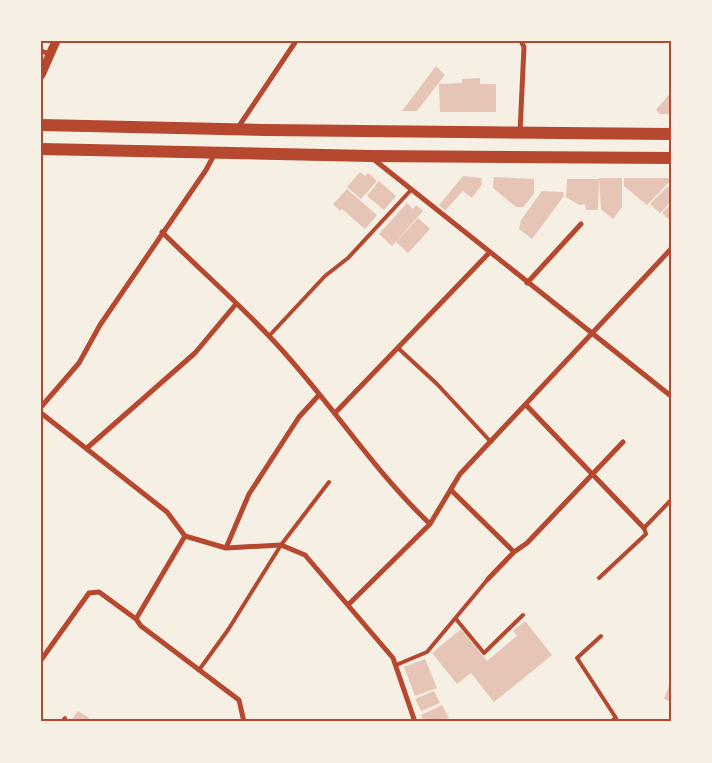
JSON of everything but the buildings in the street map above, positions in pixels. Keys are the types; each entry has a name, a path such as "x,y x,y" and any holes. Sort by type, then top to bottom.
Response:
{"main road":[{"path":"41,125 671,134"},
{"path":"41,149 214,154 671,158"}],"street":[{"path":"41,75 56,41"},
{"path":"237,129 296,41"},
{"path":"520,133 524,47 521,41"},
{"path":"41,50 50,54"},
{"path":"41,408 79,363 100,325 206,170 214,154"},
{"path":"370,156 490,254 671,396"},
{"path":"527,283 581,224"},
{"path":"162,232 269,336 335,413 400,497 430,524"},
{"path":"348,605 430,524 460,474 671,249"},
{"path":"335,413 490,254"},
{"path":"87,448 195,353 236,304"},
{"path":"226,548 248,494 299,418 319,395"},
{"path":"526,405 644,528"},
{"path":"41,413 167,512 185,536 226,548 281,545 305,555 396,665 415,722"},
{"path":"488,579 514,552 527,543 623,442"},
{"path":"451,490 514,552"},
{"path":"136,619 185,536"},
{"path":"41,660 89,593 99,592 239,700 244,722"}],"lane":[{"path":"269,336 325,276 348,258 411,190"},
{"path":"398,348 437,384 491,442"},
{"path":"199,670 228,630 281,545 329,482"},
{"path":"599,578 646,534 644,528 671,500"},
{"path":"396,665 427,652 488,579"},
{"path":"456,619 484,653 523,615"},
{"path":"600,636 577,658 616,718 610,722"}]}
